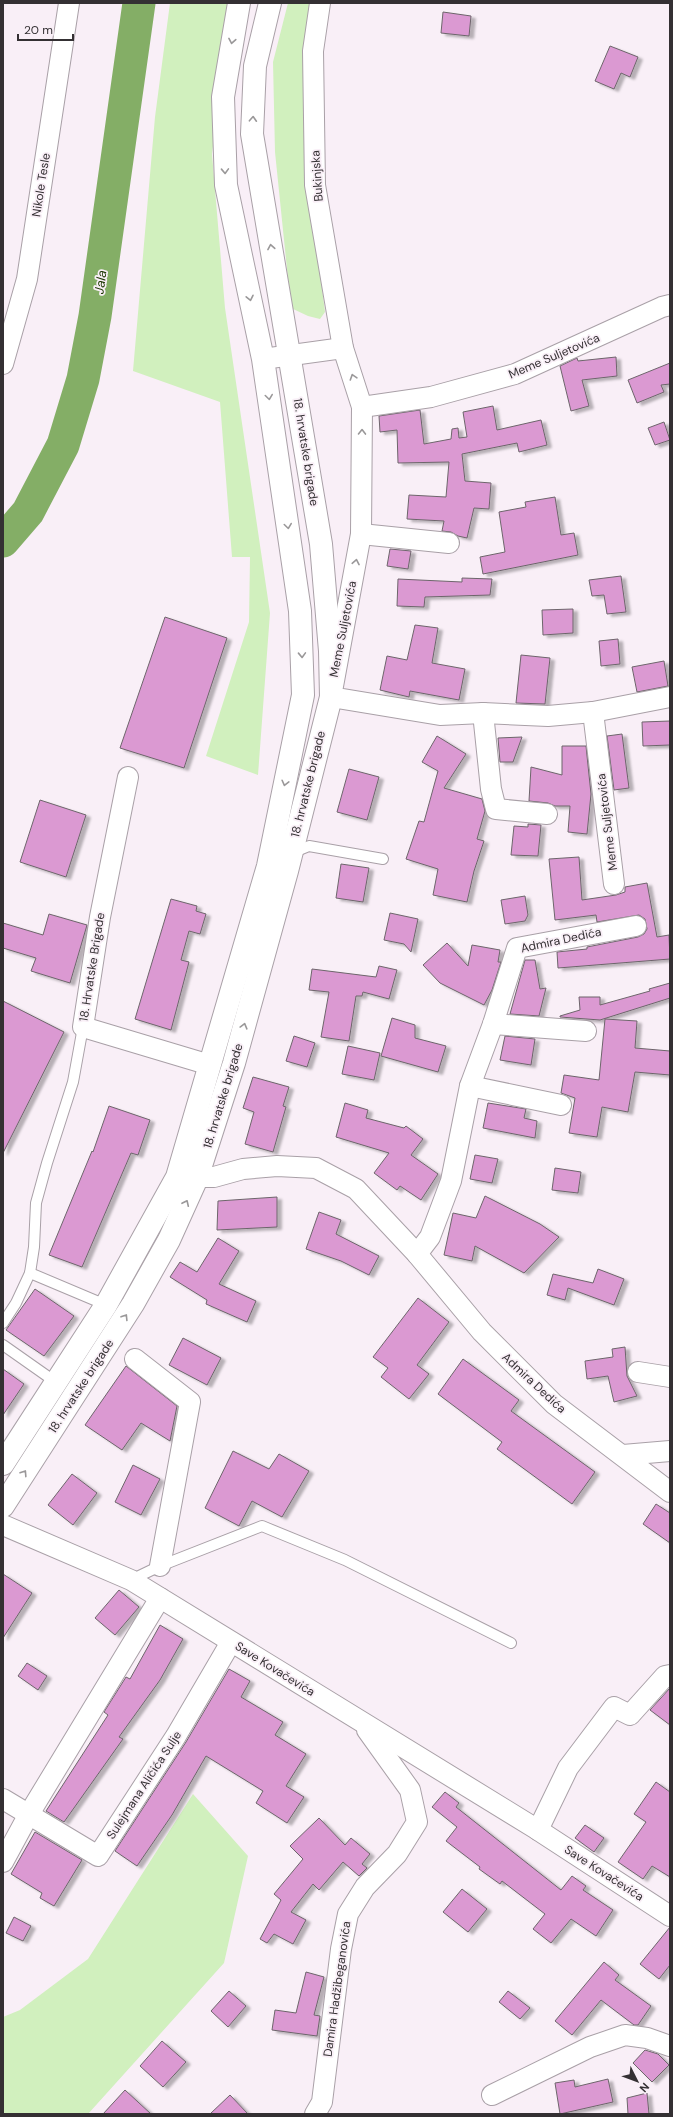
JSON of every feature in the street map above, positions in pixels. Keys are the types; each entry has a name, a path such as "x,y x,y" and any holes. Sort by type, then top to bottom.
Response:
{"main road":[{"name":"18. hrvatske brigade","path":"3,1464 57,1383 106,1305 144,1239 187,1178 210,1065 268,866 303,695 300,611 263,359 226,185 223,97 239,3"},
{"name":"18. hrvatske brigade","path":"3,1506 133,1304 168,1240 187,1178 234,1063 330,697 330,651 321,544 252,134 255,66 270,3"}],"street":[{"name":"Nikole Tesle","path":"3,364 27,279 69,3"},
{"name":"Bukinjska","path":"320,3 313,51 315,185 343,348"},
{"name":"Meme Suljetovića","path":"362,407 431,397 515,374 662,307 670,305"},
{"path":"263,359 343,348"},
{"name":"Meme Suljetovića","path":"330,697 361,534 362,407 343,348"},
{"path":"361,534 449,543"},
{"path":"330,697 440,715 483,713 548,716 593,712 670,697"},
{"name":"Meme Suljetovića","path":"593,712 614,884"},
{"path":"483,713 491,789 496,809 547,814"},
{"name":"18. Hrvatske Brigade","path":"128,777 100,917 83,1027 210,1065"},
{"name":"Admira Dedića","path":"417,1254 430,1237 451,1181 470,1086 493,1024 517,948 636,926"},
{"path":"493,1024 586,1031"},
{"path":"470,1086 561,1105"},
{"name":"Admira Dedića","path":"187,1178 214,1177 243,1169 277,1166 316,1168 356,1189 417,1254 482,1332 554,1404 670,1492"},
{"path":"135,1360 180,1392 190,1402 160,1566"},
{"path":"638,1372 670,1377"},
{"path":"623,1455 670,1451"},
{"name":"Save Kovačevića","path":"3,1525 131,1580 538,1830 670,1916"},
{"path":"3,1862 29,1814 160,1598"},
{"name":"Sulejmana Aličića Sulje","path":"29,1814 98,1856 176,1736 231,1642"},
{"path":"538,1830 568,1768 614,1707 630,1715 665,1676 670,1675"},
{"name":"Damira Hadžibeganovića","path":"320,2110 341,1948 348,1914 365,1887 397,1854 417,1822 410,1790 362,1723"},
{"path":"3,1799 29,1814"},
{"path":"492,2095 590,2047 626,2035 647,2038 670,2046"}],"lane":[{"path":"290,854 308,846 384,859"},
{"path":"3,1323 16,1303 30,1273 34,1247 36,1203 73,1082 83,1027"},
{"path":"30,1273 106,1305"},
{"path":"3,1346 57,1383"},
{"path":"131,1580 160,1566 262,1526 345,1560 511,1643"}],"green space":[{"path":"170,3 231,3 212,154 225,308 270,613 258,775 206,756 249,622 250,557 232,557 220,402 133,371 155,117"},
{"path":"288,3 312,3 309,184 325,312 320,319 308,316 291,308 275,152 273,62"},
{"path":"193,1794 248,1856 224,1963 88,2114 3,2114 3,2017 20,2010 88,1959"}],"building":[{"path":"443,12 471,16 469,36 441,33"},
{"path":"610,46 638,57 630,77 621,73 614,89 595,81"},
{"path":"616,357 617,376 582,380 589,406 571,411 560,366 577,358 578,361"},
{"path":"670,363 670,384 661,385 664,392 637,403 628,380"},
{"path":"493,406 497,430 541,420 547,445 519,452 517,443 462,454 465,481 491,483 489,509 474,508 467,538 458,536 451,532 442,531 444,521 407,519 409,495 446,497 449,462 398,463 397,430 380,432 379,416 420,410 424,444 451,439 452,429 458,428 459,438 467,437 463,412"},
{"path":"664,422 670,440 655,445 648,428"},
{"path":"555,497 561,535 574,533 578,555 483,574 480,557 505,552 499,512 526,507 525,502"},
{"path":"390,549 411,551 408,569 387,566"},
{"path":"621,576 626,612 607,614 604,595 592,596 589,580"},
{"path":"462,578 492,579 490,595 425,597 424,607 397,606 398,579 462,582"},
{"path":"573,609 573,633 543,635 542,610"},
{"path":"165,617 227,638 184,768 120,748"},
{"path":"415,625 438,628 432,663 465,669 459,700 410,691 409,697 380,690 387,656 407,660"},
{"path":"618,639 620,664 601,666 599,641"},
{"path":"521,655 550,658 545,704 516,703"},
{"path":"664,661 668,686 637,692 632,667"},
{"path":"670,721 670,745 643,746 642,722"},
{"path":"622,734 629,788 614,790 607,736"},
{"path":"437,736 466,754 444,788 482,799 485,811 477,839 484,841 474,871 467,902 433,895 438,869 406,859 419,821 424,822 438,771 422,762"},
{"path":"522,737 513,762 500,762 498,738"},
{"path":"562,746 586,746 591,794 587,834 568,832 570,806 555,806 548,803 529,801 531,767 562,775"},
{"path":"349,769 379,777 367,820 337,812"},
{"path":"40,800 86,815 66,877 20,862"},
{"path":"528,824 541,825 538,856 511,855 514,826 528,827"},
{"path":"579,857 582,900 616,895 625,892 625,887 647,883 657,937 669,935 670,959 558,968 557,952 587,949 587,947 638,937 644,934 647,929 645,919 639,915 597,922 596,915 555,920 549,859"},
{"path":"341,864 369,868 363,902 336,898"},
{"path":"525,896 528,915 525,921 505,924 501,900"},
{"path":"171,899 197,906 196,911 206,914 200,934 189,931 181,960 189,962 171,1030 135,1019"},
{"path":"390,913 418,919 411,952 404,944 384,940"},
{"path":"49,914 87,925 70,983 31,971 36,958 3,948 3,923 43,935"},
{"path":"447,943 468,966 472,945 500,950 498,962 501,962 492,990 484,1005 440,983 423,965"},
{"path":"525,960 535,960 540,989 546,988 539,1016 510,1014"},
{"path":"379,966 397,970 389,999 363,992 362,996 356,996 349,1041 321,1037 329,992 309,990 312,969 376,977"},
{"path":"670,983 670,998 600,1020 560,1017 580,1010 579,997 600,997 600,1005 650,991 649,989"},
{"path":"3,1001 64,1032 3,1153"},
{"path":"392,1018 415,1025 415,1038 446,1046 438,1072 381,1056"},
{"path":"605,1019 637,1021 635,1048 670,1051 670,1075 635,1072 628,1112 602,1107 597,1137 569,1133 575,1098 561,1093 564,1075 599,1080"},
{"path":"294,1036 315,1043 307,1067 286,1061"},
{"path":"505,1036 535,1039 531,1065 500,1060"},
{"path":"348,1046 380,1053 374,1080 342,1074"},
{"path":"253,1077 289,1087 283,1106 286,1107 273,1152 245,1144 254,1112 243,1108"},
{"path":"345,1103 368,1110 366,1118 404,1128 406,1126 423,1139 411,1155 438,1174 421,1200 400,1186 397,1190 374,1173 389,1153 336,1137"},
{"path":"488,1103 526,1109 524,1118 537,1121 535,1138 483,1128"},
{"path":"109,1106 150,1120 138,1155 131,1153 82,1267 49,1255 92,1151 93,1152"},
{"path":"475,1155 498,1159 492,1183 470,1179"},
{"path":"555,1168 581,1172 578,1193 552,1190"},
{"path":"485,1196 540,1224 559,1237 524,1273 475,1246 472,1261 444,1255 453,1213 476,1218"},
{"path":"277,1197 277,1227 217,1230 218,1201"},
{"path":"319,1212 341,1220 336,1234 379,1256 369,1275 341,1261 306,1249"},
{"path":"218,1238 239,1251 219,1284 256,1301 247,1322 206,1304 207,1300 170,1277 180,1262 197,1272"},
{"path":"598,1269 624,1279 614,1305 568,1288 565,1300 547,1295 553,1274 593,1283"},
{"path":"35,1289 74,1316 44,1356 6,1330"},
{"path":"418,1298 449,1322 417,1365 429,1374 409,1399 381,1377 388,1368 373,1357"},
{"path":"183,1338 221,1358 207,1385 169,1365"},
{"path":"625,1347 627,1376 637,1396 614,1402 608,1376 587,1379 585,1361 613,1357 612,1349"},
{"path":"463,1359 519,1400 511,1411 595,1472 572,1504 497,1449 502,1442 438,1394"},
{"path":"126,1366 177,1406 170,1441 141,1423 122,1450 85,1425"},
{"path":"3,1369 24,1384 3,1415"},
{"path":"233,1451 269,1469 279,1454 309,1471 282,1517 252,1501 239,1526 205,1508"},
{"path":"133,1465 160,1479 141,1515 115,1502"},
{"path":"72,1474 97,1493 73,1525 48,1505"},
{"path":"656,1504 670,1513 670,1543 643,1524"},
{"path":"3,1574 32,1593 3,1638"},
{"path":"119,1590 139,1607 115,1635 95,1618"},
{"path":"160,1625 183,1639 160,1680 119,1737 123,1739 64,1822 46,1811 108,1715 104,1712 126,1677 130,1679"},
{"path":"27,1663 47,1676 38,1690 18,1676"},
{"path":"229,1669 250,1681 241,1697 283,1722 275,1735 306,1754 286,1786 304,1797 287,1823 256,1803 263,1791 206,1756 172,1815 137,1866 115,1851 186,1742"},
{"path":"670,1688 670,1725 650,1710"},
{"path":"656,1782 670,1792 670,1877 652,1866 643,1879 618,1862 646,1822 634,1814"},
{"path":"445,1792 459,1803 456,1807 561,1890 572,1876 586,1886 583,1890 613,1910 596,1936 571,1919 551,1943 533,1929 545,1914 502,1881 500,1884 479,1869 480,1867 446,1841 457,1827 432,1807"},
{"path":"319,1818 345,1845 351,1838 370,1854 362,1864 367,1868 359,1876 343,1862 319,1890 313,1884 291,1912 306,1920 293,1944 274,1934 267,1943 260,1939 281,1900 274,1894 303,1859 290,1846"},
{"path":"585,1825 604,1838 594,1852 575,1838"},
{"path":"35,1832 82,1860 54,1906 40,1898 42,1893 11,1874"},
{"path":"462,1889 487,1909 468,1932 443,1912"},
{"path":"14,1917 31,1926 23,1941 6,1933"},
{"path":"670,1927 670,1965 659,1979 640,1964"},
{"path":"604,1962 619,1975 615,1980 651,2006 638,2025 634,2025 601,2000 572,2035 555,2021"},
{"path":"306,1972 324,1977 314,2015 320,2016 317,2036 272,2030 275,2010 296,2013"},
{"path":"229,1991 246,2006 228,2027 211,2011"},
{"path":"508,1991 530,2008 520,2019 499,2002"},
{"path":"162,2041 186,2062 163,2087 140,2066"},
{"path":"645,2050 658,2054 669,2065 652,2082 633,2063"},
{"path":"608,2079 613,2102 560,2114 555,2083 574,2080 575,2087"},
{"path":"125,2090 151,2114 103,2114"},
{"path":"647,2093 649,2114 628,2114 627,2098"},
{"path":"230,2095 248,2114 210,2114"}],"waterway":[{"name":"Jala","path":"3,541 28,512 63,445 83,379 95,316 139,3"}]}
